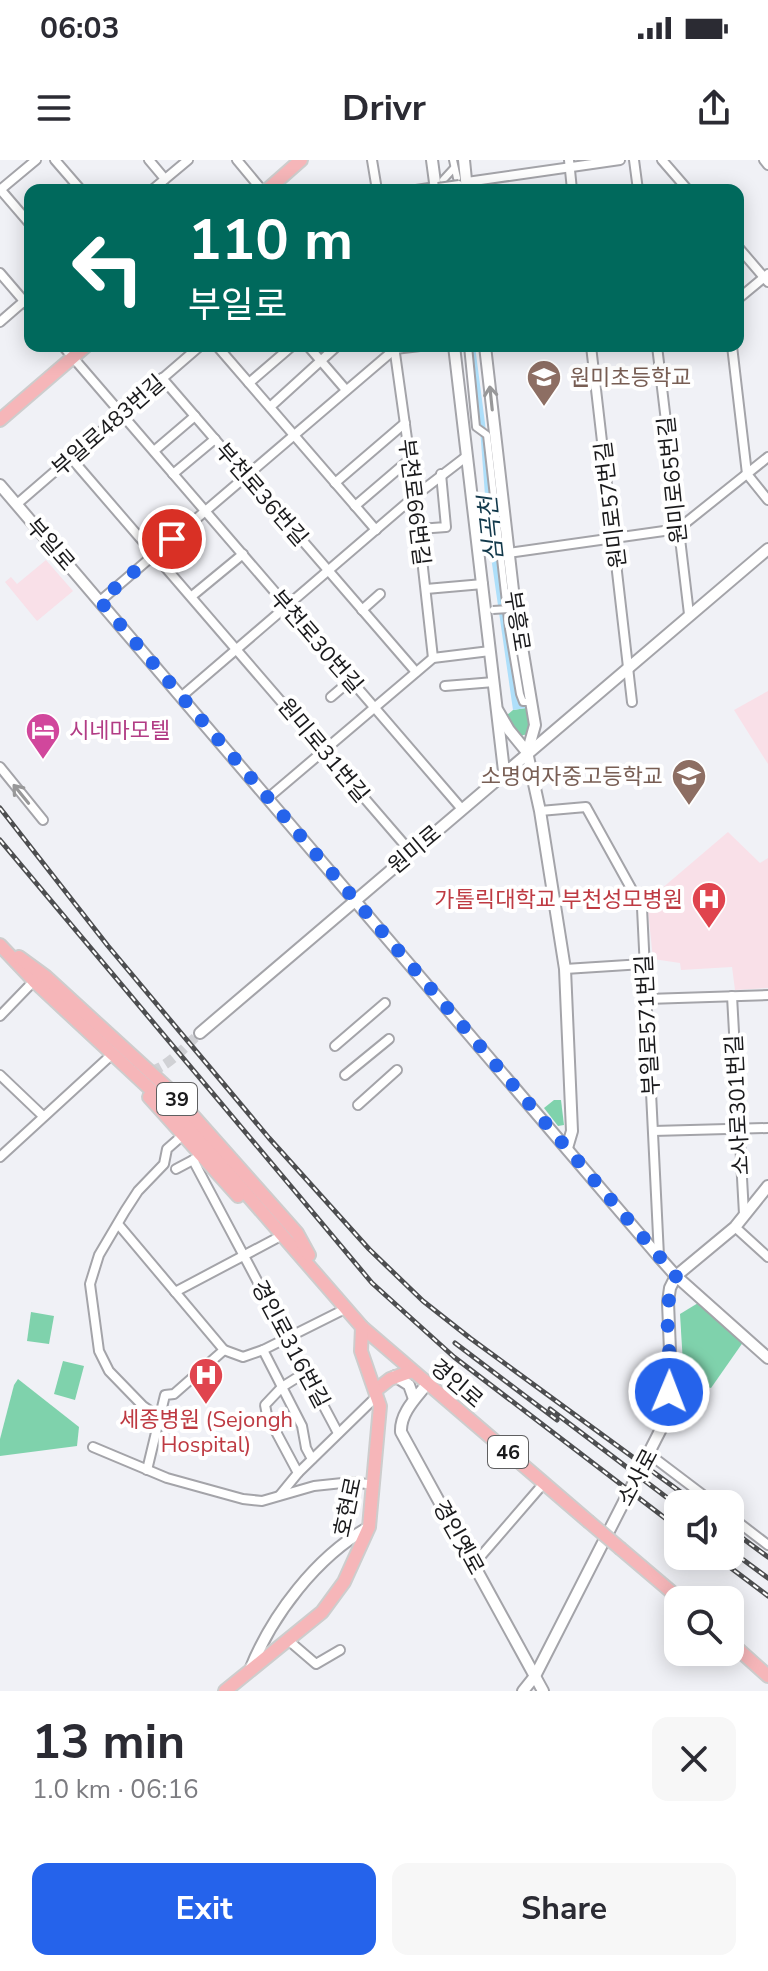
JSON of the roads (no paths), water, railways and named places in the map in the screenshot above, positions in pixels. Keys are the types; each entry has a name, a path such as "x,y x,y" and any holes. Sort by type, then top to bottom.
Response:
{"main road":[{"path":"271,184 301,160"},
{"path":"0,420 79,352"},
{"name":"경인로","path":"0,945 29,986 142,1089 183,1135 197,1157 299,1263 325,1282"},
{"name":"경인로","path":"0,945 45,976 172,1092 297,1233 325,1282"},
{"name":"경인로","path":"0,945 34,981 177,1114 362,1327 665,1586"},
{"name":"호현로","path":"225,1691 322,1612 344,1582 369,1527 379,1428 377,1393 361,1351 362,1327"},
{"path":"377,1393 395,1376 412,1371"},
{"path":"744,1655 768,1676"}],"street":[{"path":"24,217 0,190 36,160"},
{"path":"55,160 76,184"},
{"path":"149,160 165,179"},
{"path":"159,184 188,160"},
{"path":"237,160 259,184"},
{"path":"372,160 376,184"},
{"path":"432,160 438,184"},
{"path":"464,160 464,183"},
{"path":"464,183 569,164 620,160"},
{"path":"634,160 637,184"},
{"path":"662,160 683,184"},
{"path":"764,160 768,165"},
{"path":"441,184 453,164 464,183"},
{"path":"569,164 571,184"},
{"path":"744,253 767,277 744,294"},
{"path":"0,273 24,298"},
{"path":"0,322 24,305"},
{"name":"부천로30번길","path":"68,352 461,808"},
{"name":"부일로483번길","path":"17,504 193,352"},
{"path":"222,352 376,530"},
{"path":"249,383 285,352"},
{"path":"313,352 346,390"},
{"path":"270,407 331,352"},
{"path":"100,601 388,352"},
{"name":"부천로66번길","path":"395,352 433,658"},
{"name":"부흥로","path":"455,352 483,584 489,611 490,651 504,771"},
{"path":"469,352 476,427 487,435 509,629 520,694 523,702 528,702"},
{"name":"부흥로","path":"486,352 512,608 535,725 527,752"},
{"name":"원미로57번길","path":"592,352 629,665"},
{"name":"원미로65번길","path":"658,352 689,614"},
{"path":"733,352 747,474 768,500"},
{"name":"부천로36번길","path":"162,378 416,672"},
{"path":"154,451 195,416"},
{"path":"335,483 405,423"},
{"path":"173,474 215,439"},
{"path":"182,696 441,474 467,456"},
{"path":"508,553 678,529 768,457"},
{"name":"원미로31번길","path":"71,458 410,851"},
{"path":"355,506 410,459"},
{"path":"419,529 446,527 441,474"},
{"name":"부일로","path":"0,485 659,1257 768,1358"},
{"name":"원미로","path":"200,1033 768,549"},
{"path":"192,596 243,554"},
{"path":"426,589 483,584"},
{"path":"362,610 380,594"},
{"path":"489,611 512,608"},
{"path":"268,798 433,658 490,651"},
{"path":"629,665 632,702"},
{"path":"331,697 351,680"},
{"path":"445,686 494,682"},
{"name":"부흥로","path":"498,711 527,752 540,811 565,969 572,1131 567,1148"},
{"path":"0,767 43,820"},
{"name":"부일로571번길","path":"540,811 586,807 642,908 659,1257"},
{"path":"0,945 137,1071"},
{"path":"565,969 643,964"},
{"path":"0,1016 29,986"},
{"path":"647,999 768,995"},
{"name":"소사로301번길","path":"732,996 744,1214"},
{"path":"335,1046 385,1003"},
{"path":"345,1075 389,1039"},
{"path":"0,1157 108,1058"},
{"path":"358,1105 397,1070"},
{"path":"0,1075 43,1116"},
{"path":"155,1087 313,1261"},
{"path":"653,1131 768,1128"},
{"path":"159,1417 125,1391 109,1371 99,1351 90,1284 99,1255 138,1191 164,1164 167,1149 183,1135"},
{"path":"176,1169 197,1157"},
{"name":"경인로","path":"197,1157 244,1255"},
{"path":"676,1276 735,1227 768,1186"},
{"path":"118,1224 224,1350 243,1357 347,1308"},
{"path":"735,1227 768,1257"},
{"name":"경인로316번길","path":"175,1292 277,1238"},
{"name":"경인로316번길","path":"244,1255 338,1433"},
{"name":"소사로","path":"523,1691 535,1676 662,1427 671,1370 668,1302 676,1276"},
{"path":"147,1470 165,1395 174,1394 224,1350"},
{"path":"263,1350 302,1426 306,1448 312,1459"},
{"path":"298,1473 267,1415 265,1405 282,1387 306,1372"},
{"path":"395,1376 409,1385 414,1399"},
{"name":"경인옛로","path":"427,1384 403,1417 401,1432 543,1691"},
{"path":"280,1495 377,1393"},
{"path":"93,1447 147,1470 243,1499 262,1501 335,1483 374,1485"},
{"path":"649,1454 697,1490"},
{"path":"474,1564 544,1483"},
{"path":"250,1670 262,1639 298,1589 369,1527"},
{"path":"744,1527 768,1545"},
{"path":"288,1640 316,1664 340,1650"}],"water":[{"name":"심곡천","path":"471,352 476,352 485,423 506,629 518,696 526,708 513,710 488,536"}],"tunnel":[{"path":"137,1071 146,1072 163,1066 200,1033"}],"railway":[{"path":"0,808 108,946 269,1138 369,1249 423,1301 470,1338 678,1490"},
{"path":"0,840 372,1283 454,1357 664,1517"},
{"path":"455,1343 557,1420"},
{"path":"550,1409 664,1495"},
{"path":"744,1539 768,1557"},
{"path":"744,1560 768,1578"},
{"path":"734,1570 768,1596"}],"place":[{"name":"원미초등학교","path":"544,408"},
{"name":"시네마모텔","path":"43,761"},
{"name":"소명여자중고등학교","path":"689,807"},
{"name":"가톨릭대학교 부천성모병원","path":"709,930"},
{"name":"세종병원 (Sejongh Hospital)","path":"206,1406"}]}
